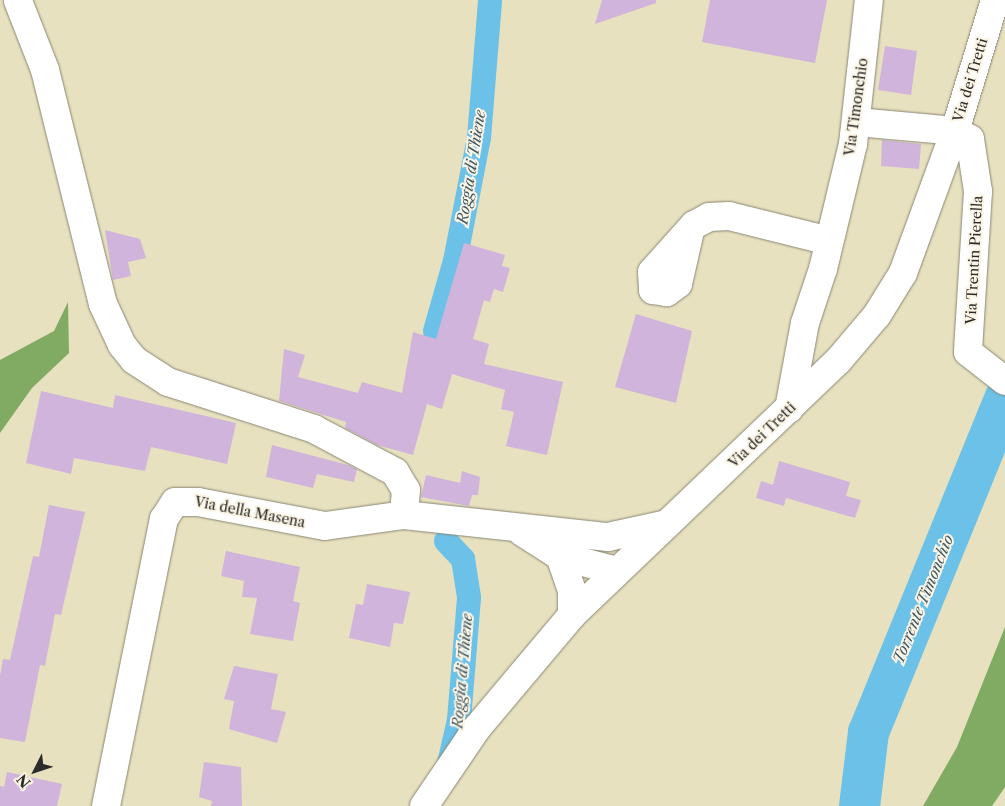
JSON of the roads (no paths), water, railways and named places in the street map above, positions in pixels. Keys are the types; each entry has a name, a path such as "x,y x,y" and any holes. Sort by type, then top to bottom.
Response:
{"street":[{"name":"Via Timonchio","path":"789,409 805,323 829,241 857,122 869,0"},
{"name":"Via dei Tretti","path":"430,795 458,754 572,615 789,409 859,338 894,287 955,131 996,0"},
{"path":"18,1 45,70 103,304 122,345 134,360 168,382 314,429 395,472 406,490 404,515"},
{"path":"857,122 955,131"},
{"name":"Via Trentin Pierella","path":"955,131 970,139 978,191 968,352 1003,381"},
{"path":"690,231 709,217 729,216 829,241"},
{"name":"Via della Masena","path":"106,806 169,507 189,500 325,526 404,515 516,529 556,544 593,546 617,571"},
{"name":"Via della Masena","path":"556,544 608,537 667,524"},
{"path":"556,544 572,591 572,615"}],"waterway":[{"name":"Roggia di Thiene","path":"435,331 455,261 479,138 490,0"},
{"name":"Torrente Timonchio","path":"859,806 868,732 1005,397"},
{"name":"Roggia di Thiene","path":"446,541 463,559 469,598 459,720 448,768"}]}
